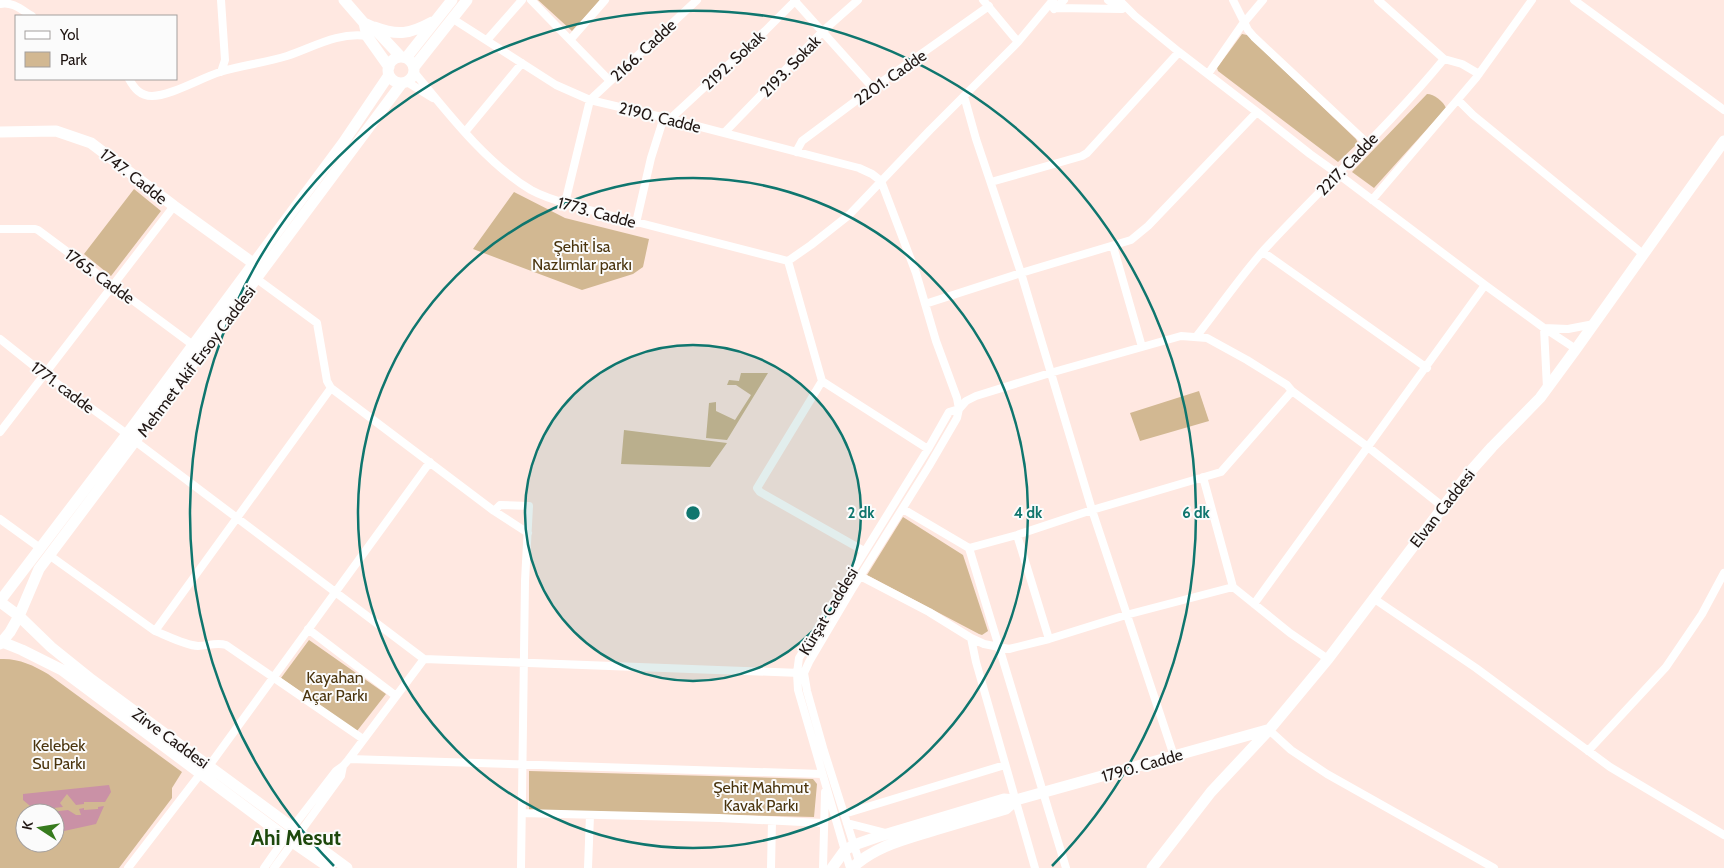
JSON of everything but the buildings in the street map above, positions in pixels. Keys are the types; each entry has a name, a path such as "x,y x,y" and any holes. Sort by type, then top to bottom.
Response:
{"street":[{"path":"20,8 25,0"},
{"path":"221,0 224,60 221,72"},
{"path":"344,0 368,28 412,63 414,69 413,76 405,82"},
{"path":"389,71 393,60 403,57 452,0"},
{"path":"414,69 467,0"},
{"path":"487,40 522,0"},
{"path":"531,0 610,80"},
{"path":"570,40 605,0"},
{"name":"2166. Cadde","path":"590,100 697,0"},
{"path":"795,0 873,88"},
{"name":"2192. Sokak","path":"667,118 765,31 795,0"},
{"name":"2193. Sokak","path":"724,133 823,31 858,0"},
{"path":"928,449 822,381 788,261 849,215 881,180 1018,42 1053,0"},
{"path":"1038,20 1064,0"},
{"path":"1108,0 1135,16"},
{"path":"1119,0 1135,16 1179,52 1310,154 1485,286 1576,349"},
{"path":"1233,0 1254,37 1367,143"},
{"path":"1208,74 1244,22 1263,0"},
{"path":"1378,0 1444,58 1462,64 1478,74"},
{"path":"1372,200 1458,100 1532,0"},
{"path":"1574,0 1724,110"},
{"path":"986,3 1018,42"},
{"name":"2201. Cadde","path":"796,152 802,141 986,3"},
{"path":"0,4 16,6 30,15"},
{"path":"1056,8 1122,9"},
{"name":"2190. Cadde","path":"453,19 556,85 590,100 859,168 881,180"},
{"path":"130,80 141,94 152,96 168,93 221,72 287,56 332,38 355,34 368,28 396,33 410,32 436,20"},
{"path":"368,28 395,81 405,82 439,102"},
{"path":"991,182 1076,158 1086,153 1179,52"},
{"name":"2217. Cadde","path":"1196,337 1263,252 1367,143 1444,58"},
{"path":"465,132 522,63"},
{"name":"1773. Cadde","path":"414,69 465,132 503,169 531,190 551,199 636,223 788,261"},
{"name":"Mehmet Akif Ersoy Caddesi","path":"131,438 193,345 343,143 389,71"},
{"name":"Mehmet Akif Ersoy Caddesi","path":"0,601 45,552 131,438 257,279 405,82"},
{"path":"964,96 976,139 1021,273 1092,510 1174,756"},
{"path":"565,203 590,100"},
{"path":"1458,100 1473,115 1643,254"},
{"path":"925,304 1131,240 1140,234 1257,112"},
{"path":"636,223 651,158 667,118"},
{"name":"1747. Cadde","path":"0,132 56,131 91,142 174,206 253,263"},
{"name":"Elvan Caddesi","path":"1152,868 1211,792 1269,730 1328,659 1442,506 1492,446 1540,398 1724,141"},
{"path":"881,180 911,258 959,409"},
{"path":"0,432 112,284 174,206"},
{"name":"1765. Cadde","path":"0,230 38,230 193,345"},
{"path":"1113,246 1142,347"},
{"path":"1263,252 1427,368"},
{"path":"257,279 317,322 327,381 331,388 494,510 528,532"},
{"path":"1254,604 1485,286"},
{"path":"1544,328 1568,329 1594,324"},
{"path":"1544,328 1547,388"},
{"path":"959,409 966,401 976,396 1050,373 1181,336 1207,338 1287,385 1292,391 1368,446 1442,506"},
{"name":"1771. cadde","path":"0,339 424,659"},
{"path":"822,381 757,488 760,492 864,551"},
{"path":"155,631 331,388"},
{"path":"969,548 1221,472 1292,391"},
{"name":"Kürşat Caddesi","path":"853,866 847,823 801,673 799,658 949,412 959,409 957,418 903,509 801,673 798,690 826,788 849,848 853,866"},
{"path":"128,868 205,769 430,462"},
{"path":"1203,478 1233,586 1290,633 1328,659"},
{"path":"494,510 500,505 530,506 524,664 521,868"},
{"path":"903,509 969,548 1066,868"},
{"path":"0,520 155,631 193,645 200,646 217,643 226,645 363,739"},
{"path":"1016,535 1048,639"},
{"name":"Mehmet Akif Ersoy Caddesi","path":"1,643 19,616 45,552"},
{"path":"1588,751 1666,667 1698,620 1724,573"},
{"path":"860,576 928,612 971,638 998,648 1016,649 1126,615 1233,586"},
{"path":"1373,598 1476,668 1610,767 1724,835"},
{"name":"Zirve Caddesi","path":"0,601 19,616 50,647 293,836 330,868"},
{"path":"308,629 396,696"},
{"path":"971,638 1035,868"},
{"name":"Zirve Caddesi","path":"1,643 22,650 62,670 205,769"},
{"path":"264,868 342,776 343,766 424,659 801,673"},
{"path":"1269,730 1292,750 1326,774 1480,864 1494,868"},
{"name":"1790. Cadde","path":"849,848 888,834 1004,799 1016,800 1043,793 1269,730"},
{"path":"349,759 822,774"},
{"path":"844,814 1005,765"},
{"path":"823,868 823,823 826,788"},
{"name":"1790. Cadde","path":"853,866 873,852 893,843 1006,809 1016,800"},
{"path":"522,813 823,823"},
{"path":"588,868 590,815"},
{"path":"771,868 772,821"},
{"path":"847,823 888,834"},
{"path":"274,868 293,836"},
{"name":"Zirve Caddesi","path":"293,836 348,868"},
{"path":"832,868 849,848"}],"green space":[{"path":"538,0 600,0 572,31"},
{"path":"1242,34 1247,35 1356,139 1358,143 1338,162 1218,71 1217,68"},
{"path":"1427,94 1433,95 1446,108 1374,188 1352,172"},
{"path":"134,189 161,211 111,276 84,254"},
{"name":"Şehit İsa Nazlımlar parkı","path":"514,192 565,218 649,239 643,267 633,274 582,290 473,249"},
{"path":"741,373 768,373 727,440 706,438 709,403 716,402 716,411 735,420 751,395 736,385 727,385 729,380 739,381"},
{"path":"1199,391 1209,421 1140,441 1130,413"},
{"path":"624,430 727,443 710,467 621,464"},
{"path":"903,517 963,555 988,631 982,635 979,634 867,575"},
{"name":"Kayahan Açar Parkı","path":"309,640 386,694 357,731 281,678"},
{"name":"Kelebek Su Parkı","path":"0,659 25,663 48,674 182,772 172,788 172,798 119,868 0,868"},
{"name":"Şehit Mahmut Kavak Parkı","path":"529,771 813,779 817,784 814,817 529,810"}],"shaded area":[{"path":"109,785 111,792 105,802 84,802 84,804 76,805 67,794 60,803 27,803 23,800 23,794"},
{"path":"104,806 96,824 65,831 65,810 81,815 79,809 98,809 98,807"}],"district":[{"name":"Ahi Mesut","path":"296,838"}]}
